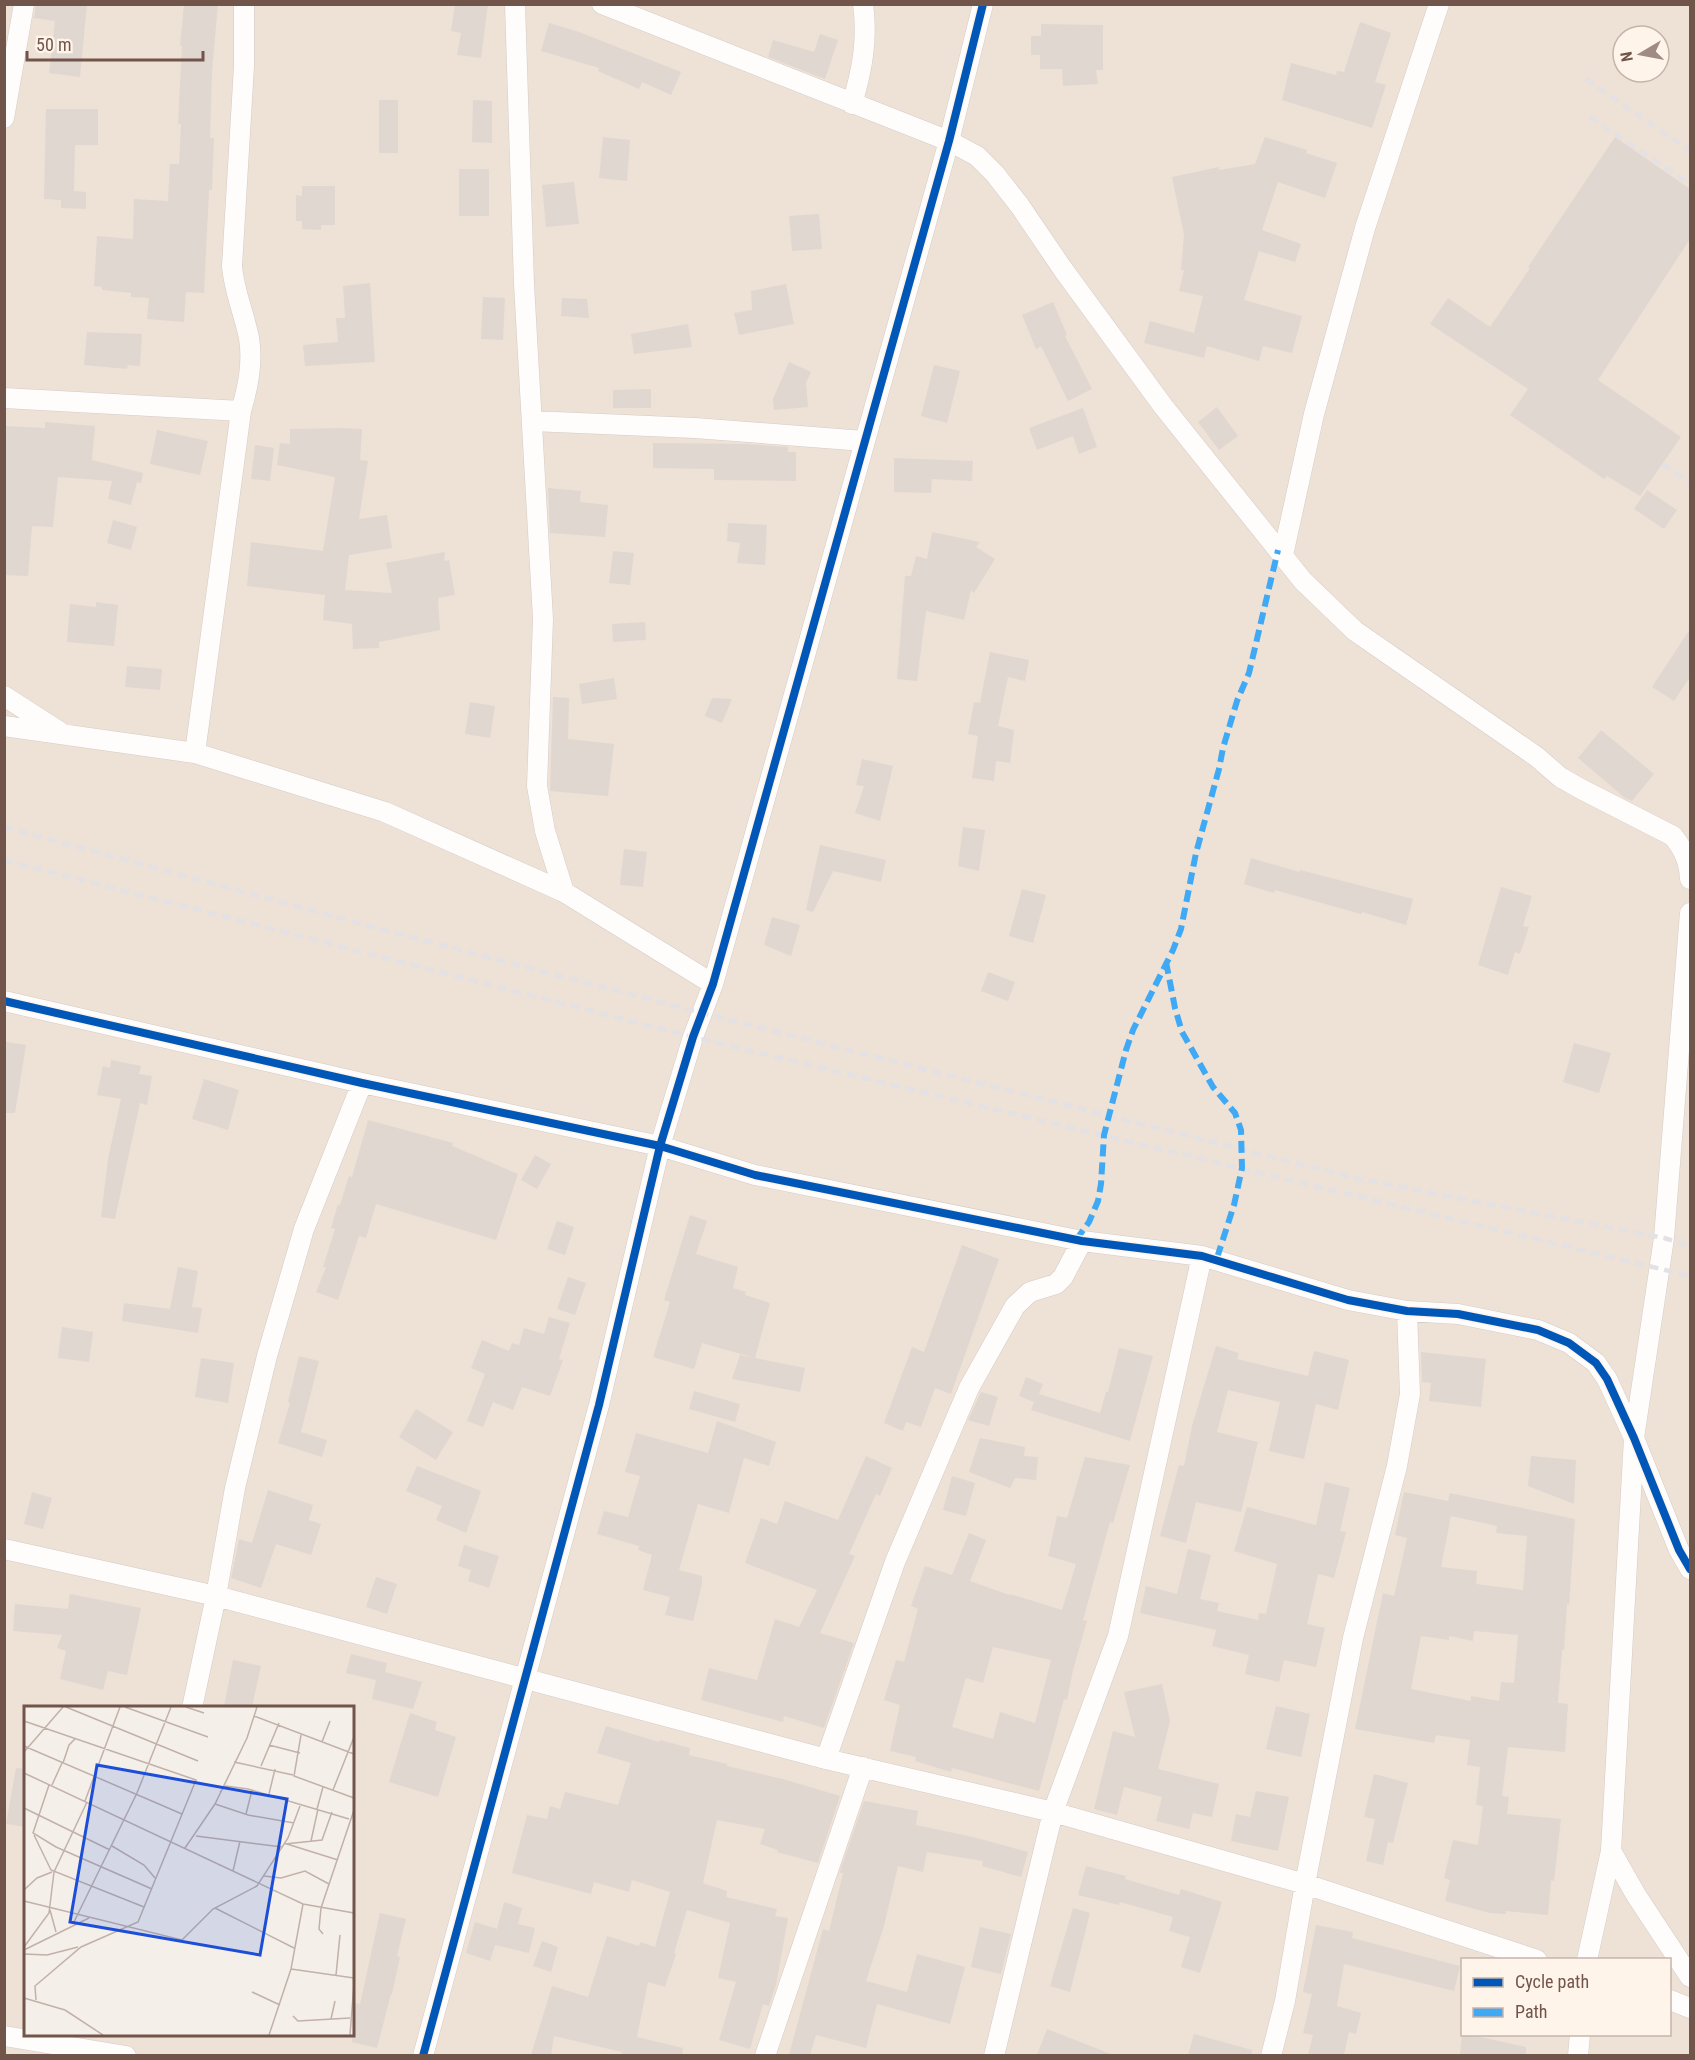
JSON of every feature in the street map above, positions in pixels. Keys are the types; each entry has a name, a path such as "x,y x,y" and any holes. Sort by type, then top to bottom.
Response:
{"street":[{"path":"4,118 24,4"},
{"path":"195,753 241,411 249,380 249,338 234,286 232,266 244,66 244,4"},
{"path":"515,4 524,284 543,619 537,786 545,831 564,892"},
{"path":"602,4 949,141 977,156 995,174 1020,206 1062,268 1163,406 1303,581 1355,631 1537,757 1560,777 1673,836 1684,849 1690,879"},
{"path":"852,104 862,72 865,45 863,4"},
{"path":"423,2055 599,1405 660,1146 693,1037 713,984 949,141 983,4"},
{"path":"1283,555 1314,414 1365,228 1439,4"},
{"path":"4,398 241,411"},
{"path":"532,421 694,428 864,441"},
{"path":"4,696 61,733"},
{"path":"4,726 195,753 385,813 564,892 713,984"},
{"path":"1587,1958 1611,1851 1634,1438 1664,1238 1690,913"},
{"path":"4,1001 362,1083 660,1146 755,1175 1082,1241 1202,1256 1348,1300 1407,1311 1458,1314 1538,1330 1569,1343 1596,1363 1607,1379 1634,1438 1679,1550 1690,1569"},
{"path":"192,1706 236,1488 267,1356 304,1229 362,1083"},
{"path":"825,1759 895,1562 969,1388 1015,1306 1030,1292 1056,1284 1063,1277 1082,1241"},
{"path":"994,2055 1053,1812 1118,1636 1202,1256"},
{"path":"1271,2055 1285,2001 1305,1884 1353,1638 1397,1466 1410,1394 1407,1311"},
{"path":"4,1549 216,1596 825,1759 1053,1812 1305,1884 1534,1958"},
{"path":"765,2055 863,1767"},
{"path":"1611,1851 1636,1895 1690,1977"},
{"path":"1671,2000 1690,2008"},
{"path":"4,2036 121,2050"},
{"path":"1578,2055 1580,2036"}],"shaded area":[{"path":"5,5 1690,5 1690,2055 5,2056"}],"building":[{"path":"36,4 87,4 80,77 49,73 55,21 34,18"},
{"path":"184,4 218,4 212,72 210,138 214,138 212,190 209,190 204,293 186,292 184,322 147,319 149,298 131,297 131,293 102,290 102,287 94,286 97,236 133,239 134,199 168,201 170,164 179,164 181,124 178,124 182,46 180,46"},
{"path":"455,4 488,4 481,58 457,55 461,33 451,31"},
{"path":"1360,22 1391,33 1375,82 1386,85 1372,128 1282,100 1291,63 1336,75 1337,71 1344,72"},
{"path":"549,23 579,32 681,72 671,95 642,82 639,89 598,71 599,68 541,51"},
{"path":"1041,24 1103,25 1103,70 1096,70 1098,84 1063,86 1062,69 1040,69 1040,55 1031,55 1031,36 1041,36"},
{"path":"820,34 838,40 825,79 768,57 773,40 814,52"},
{"path":"379,100 398,100 398,153 379,153"},
{"path":"473,100 492,101 492,143 472,142"},
{"path":"46,109 98,109 98,145 75,145 74,191 86,192 86,209 61,208 61,200 44,199"},
{"path":"603,137 630,140 627,181 599,178"},
{"path":"1265,137 1307,150 1306,153 1337,163 1325,198 1278,182 1262,230 1301,244 1295,262 1259,251 1244,300 1302,316 1292,353 1263,346 1259,361 1207,346 1204,358 1144,343 1150,321 1194,333 1203,296 1179,291 1184,270 1181,270 1184,235 1172,177 1219,167 1219,170 1255,164"},
{"path":"1615,137 1690,189 1690,239 1598,380 1681,437 1640,496 1607,476 1604,479 1510,415 1528,389 1430,324 1448,298 1490,327"},
{"path":"459,169 489,169 489,216 459,216"},
{"path":"574,182 579,224 546,227 542,185"},
{"path":"302,186 335,186 335,225 321,225 321,230 302,229 302,221 296,221 296,195 302,196"},
{"path":"819,214 822,249 792,251 789,216"},
{"path":"370,283 375,362 305,366 303,345 338,342 336,318 345,318 343,286"},
{"path":"786,284 794,324 739,335 734,313 752,310 751,291"},
{"path":"483,297 505,298 503,340 481,339"},
{"path":"562,298 587,299 589,318 561,316"},
{"path":"1053,302 1067,335 1065,336 1092,389 1068,401 1041,346 1036,349 1022,315"},
{"path":"688,324 692,347 634,354 631,334"},
{"path":"87,332 142,334 140,366 128,365 127,369 84,365"},
{"path":"789,362 811,372 806,383 808,407 774,410 773,399"},
{"path":"934,365 960,371 947,423 921,416"},
{"path":"651,389 651,408 613,408 613,390"},
{"path":"1217,407 1238,436 1219,450 1198,422"},
{"path":"1083,408 1097,447 1079,454 1073,436 1037,450 1029,428"},
{"path":"45,422 95,426 92,460 143,473 141,483 137,482 131,505 108,499 112,481 58,477 53,527 32,526 28,576 4,575 4,426 45,428"},
{"path":"290,429 362,429 360,460 368,461 359,519 387,515 392,548 349,555 345,590 392,593 386,563 445,552 444,561 449,560 455,595 438,598 440,630 379,642 379,648 353,649 352,624 323,620 325,595 247,586 251,542 323,551 335,477 277,465 280,443 290,444"},
{"path":"157,430 208,441 200,475 150,464"},
{"path":"653,443 788,447 788,452 796,452 796,481 714,480 714,469 653,468"},
{"path":"255,445 274,448 270,481 251,479"},
{"path":"894,458 973,461 972,481 932,479 931,493 894,492"},
{"path":"548,488 581,491 580,502 608,505 605,537 550,533"},
{"path":"1647,490 1677,510 1664,529 1634,509"},
{"path":"113,520 137,527 131,550 107,543"},
{"path":"728,523 767,525 765,565 737,563 740,543 727,541"},
{"path":"932,532 980,542 976,547 995,559 974,593 971,590 964,620 926,611 917,681 897,679 905,576 911,576 916,556 927,559"},
{"path":"613,551 634,553 630,585 609,583"},
{"path":"96,602 118,605 114,646 67,642 70,604 96,607"},
{"path":"645,622 646,640 613,642 612,624"},
{"path":"1690,629 1690,677 1674,701 1652,687"},
{"path":"990,652 1029,660 1025,681 1008,677 998,726 1014,730 1010,763 996,761 994,781 972,778 978,736 968,734 974,702 980,703"},
{"path":"127,666 162,669 160,690 125,687"},
{"path":"614,678 617,699 582,704 579,684"},
{"path":"553,697 569,698 568,739 614,744 608,796 550,791"},
{"path":"712,698 732,699 722,723 705,716"},
{"path":"470,702 495,706 490,738 465,734"},
{"path":"1601,730 1654,774 1632,801 1625,798 1578,758"},
{"path":"862,759 893,766 880,821 855,813 864,786 856,785"},
{"path":"963,827 985,830 979,871 958,866"},
{"path":"820,845 886,860 881,882 833,871 813,912 806,910"},
{"path":"624,849 647,852 643,887 620,885"},
{"path":"1251,858 1413,899 1406,925 1362,912 1361,914 1275,890 1274,893 1244,884"},
{"path":"1501,887 1532,896 1523,926 1529,927 1520,954 1515,952 1508,975 1478,965"},
{"path":"1022,889 1046,895 1033,943 1009,936"},
{"path":"772,917 800,925 791,956 764,945"},
{"path":"988,972 1015,982 1008,1001 981,991"},
{"path":"6,1042 26,1045 15,1113 4,1113"},
{"path":"1574,1043 1611,1053 1599,1093 1563,1082"},
{"path":"111,1060 141,1066 139,1074 152,1076 147,1105 140,1103 115,1219 101,1217 108,1159 121,1099 97,1095 103,1066 110,1068"},
{"path":"204,1079 239,1090 228,1130 192,1119"},
{"path":"368,1120 453,1143 452,1146 518,1174 496,1240 376,1204 366,1238 359,1236 338,1300 316,1292 326,1267 323,1267 335,1229 331,1228 338,1204 340,1205 349,1176 352,1177"},
{"path":"535,1155 551,1164 537,1189 521,1180"},
{"path":"690,1215 707,1221 696,1254 738,1267 733,1288 746,1292 745,1295 770,1303 755,1358 702,1343 694,1369 653,1357 670,1302 664,1300"},
{"path":"557,1221 574,1227 565,1255 547,1249"},
{"path":"962,1245 999,1259 951,1394 935,1388 921,1427 906,1422 903,1431 884,1423 912,1347 924,1352"},
{"path":"178,1267 198,1271 192,1307 202,1308 198,1333 122,1321 124,1303 170,1309"},
{"path":"568,1277 586,1283 575,1315 557,1309"},
{"path":"549,1317 570,1323 559,1359 563,1360 550,1396 522,1387 513,1410 493,1402 483,1427 467,1421 485,1374 471,1368 482,1340 509,1351 512,1343 519,1345 524,1328 544,1334"},
{"path":"62,1327 93,1332 89,1362 58,1358"},
{"path":"1216,1346 1239,1353 1237,1359 1308,1376 1314,1351 1349,1360 1338,1410 1316,1404 1304,1459 1269,1451 1280,1402 1228,1390 1217,1432 1258,1442 1241,1512 1196,1502 1186,1543 1160,1536 1179,1465 1184,1466 1192,1426"},
{"path":"1119,1348 1153,1356 1130,1441 1031,1410 1034,1402 1019,1396 1026,1377 1043,1384 1039,1394 1100,1413"},
{"path":"1421,1352 1486,1359 1481,1407 1429,1401 1431,1383 1422,1382"},
{"path":"740,1355 805,1368 800,1392 732,1379"},
{"path":"299,1356 319,1361 301,1432 327,1440 322,1457 278,1443 290,1403 288,1402"},
{"path":"201,1358 234,1363 228,1403 195,1397"},
{"path":"694,1391 740,1404 735,1422 689,1409"},
{"path":"981,1392 998,1397 989,1426 968,1420"},
{"path":"416,1409 453,1432 436,1460 399,1437"},
{"path":"717,1421 776,1442 769,1466 744,1458 729,1513 698,1504 679,1570 702,1576 693,1621 665,1615 670,1597 643,1590 652,1555 638,1550 639,1546 597,1534 604,1511 628,1517 640,1476 625,1472 636,1433 708,1453"},
{"path":"980,1438 1025,1447 1024,1456 1038,1457 1036,1480 1015,1478 1010,1488 969,1472"},
{"path":"866,1456 892,1468 880,1496 876,1494 849,1554 855,1556 820,1633 854,1643 824,1728 784,1716 783,1722 701,1700 709,1668 757,1680 775,1619 799,1627 817,1590 745,1563 761,1518 777,1524 785,1501 838,1520"},
{"path":"1531,1456 1576,1460 1574,1504 1528,1486"},
{"path":"1085,1457 1130,1465 1113,1523 1110,1522 1083,1620 1087,1621 1067,1700 1064,1699 1039,1791 952,1768 951,1772 915,1761 916,1757 890,1751 900,1705 884,1700 896,1660 904,1662 918,1609 911,1606 925,1566 952,1575 969,1533 986,1540 970,1581 1062,1610 1076,1564 1048,1556 1057,1516 1067,1518","holes":["993,1647 1051,1660 1035,1723 1000,1712 993,1739 952,1727 966,1678 983,1683"]},
{"path":"417,1466 481,1491 466,1533 436,1520 442,1506 406,1491"},
{"path":"952,1476 975,1483 966,1516 943,1510"},
{"path":"1325,1482 1350,1488 1340,1531 1346,1532 1334,1578 1318,1574 1307,1624 1325,1628 1316,1667 1284,1660 1279,1682 1245,1674 1249,1655 1212,1646 1216,1630 1140,1613 1146,1586 1177,1594 1188,1549 1211,1555 1200,1599 1219,1603 1217,1611 1258,1620 1259,1613 1266,1614 1277,1564 1234,1551 1247,1507 1316,1525"},
{"path":"268,1490 313,1505 309,1520 321,1524 311,1555 276,1544 261,1588 231,1578 239,1539 252,1543"},
{"path":"32,1492 52,1498 43,1529 24,1524"},
{"path":"1404,1492 1448,1501 1450,1493 1575,1519 1569,1605 1567,1604 1558,1703 1568,1704 1565,1752 1508,1747 1502,1796 1509,1797 1507,1814 1561,1819 1548,1915 1506,1911 1506,1914 1490,1913 1445,1901 1450,1880 1444,1878 1453,1840 1478,1845 1483,1806 1476,1805 1480,1767 1467,1765 1470,1740 1436,1735 1434,1743 1355,1729 1383,1593 1394,1596 1407,1538 1395,1535","holes":["1451,1516 1497,1526 1496,1533 1527,1536 1523,1590 1476,1584 1477,1571 1441,1567","1474,1631 1518,1635 1514,1683 1501,1682 1499,1701 1471,1696 1471,1701 1411,1689 1421,1636 1449,1640 1449,1636 1473,1641"]},
{"path":"464,1545 499,1556 489,1588 468,1581 471,1570 458,1566"},
{"path":"376,1577 397,1584 387,1614 366,1607"},
{"path":"70,1594 141,1608 127,1675 108,1671 103,1690 60,1679 66,1651 57,1648 62,1635 13,1631 15,1604 68,1609"},
{"path":"351,1654 387,1663 385,1672 422,1682 413,1709 372,1699 376,1680 346,1673"},
{"path":"233,1660 261,1666 252,1706 224,1706"},
{"path":"1162,1684 1170,1721 1158,1769 1219,1784 1212,1817 1193,1813 1189,1829 1156,1821 1162,1797 1124,1787 1117,1815 1094,1809 1113,1731 1135,1737 1124,1692"},
{"path":"1276,1706 1310,1714 1301,1757 1266,1749"},
{"path":"410,1713 437,1722 435,1730 456,1737 438,1797 389,1782"},
{"path":"606,1726 659,1742 660,1740 690,1748 689,1755 840,1796 818,1863 777,1852 778,1850 760,1844 765,1829 717,1820 703,1883 727,1891 726,1897 777,1909 775,1916 788,1918 776,1985 769,2006 763,2004 750,2049 719,2040 736,1982 718,1978 730,1923 687,1910 665,1987 648,1982 637,2037 683,2048 682,2055 621,2055 622,2052 554,2036 551,2055 531,2055 552,1986 588,1997 607,1936 639,1946 640,1942 655,1947 670,1892 632,1880 629,1892 594,1882 591,1894 512,1873 527,1815 547,1819 550,1806 560,1809 565,1792 618,1805 631,1763 597,1753"},
{"path":"16,1768 24,1769 24,1827 6,1824"},
{"path":"1374,1774 1408,1783 1393,1843 1388,1842 1383,1865 1366,1861 1375,1819 1364,1817"},
{"path":"1256,1791 1289,1797 1278,1851 1231,1841 1236,1814 1250,1817"},
{"path":"864,1801 918,1811 916,1825 1028,1852 1021,1877 982,1866 983,1861 927,1852 923,1872 898,1866 884,1926 866,1981 907,1992 917,1954 965,1967 950,2024 877,2004 866,2048 816,2035 810,2055 789,2055 823,1929 829,1931 843,1873 840,1873 841,1868"},
{"path":"1086,1866 1126,1876 1125,1879 1179,1895 1181,1889 1222,1902 1200,1973 1181,1967 1190,1937 1169,1931 1173,1917 1120,1902 1119,1905 1078,1895"},
{"path":"504,1902 522,1908 518,1924 535,1928 529,1953 495,1945 490,1961 466,1953 475,1922 497,1929"},
{"path":"1073,1908 1090,1913 1070,1992 1050,1986"},
{"path":"380,1913 406,1919 397,1956 400,1957 392,1994 377,2048 352,2042 354,2002 360,2004"},
{"path":"1316,1925 1353,1932 1352,1938 1460,1966 1454,1991 1344,1964 1337,2006 1361,2013 1356,2034 1349,2032 1344,2055 1308,2055 1313,2035 1303,2033 1312,1994 1303,1992"},
{"path":"980,1927 1011,1934 1001,1974 971,1967"},
{"path":"542,1941 558,1947 551,1972 533,1966"},
{"path":"1047,2029 1111,2054 1037,2055"},
{"path":"1194,2034 1252,2050 1251,2055 1188,2055"},
{"path":"1462,2036 1476,2036 1526,2047 1526,2055 1460,2055"}],"railway":[{"path":"1586,79 1690,151"},
{"path":"1590,117 1690,184"},
{"path":"1662,464 1690,482"},
{"path":"4,827 702,1013 1355,1178 1664,1238 1690,1246"},
{"path":"4,860 693,1037 1690,1276"}],"marked path":[{"path":"1076,1240 1089,1222 1098,1201 1104,1135 1126,1050 1133,1030 1181,929 1196,853 1223,748 1237,701 1249,673 1278,550"},
{"path":"1166,962 1182,1032 1213,1087 1235,1113 1241,1130 1242,1168 1234,1205 1216,1261"}],"cycle path":[{"path":"423,2056 599,1405 660,1146 693,1037 713,984 949,141 983,4"},
{"path":"4,1001 362,1083 660,1146 755,1175 1082,1241 1202,1256 1348,1300 1407,1311 1458,1314 1538,1330 1569,1343 1596,1363 1607,1379 1634,1438 1679,1550 1690,1569"}]}
